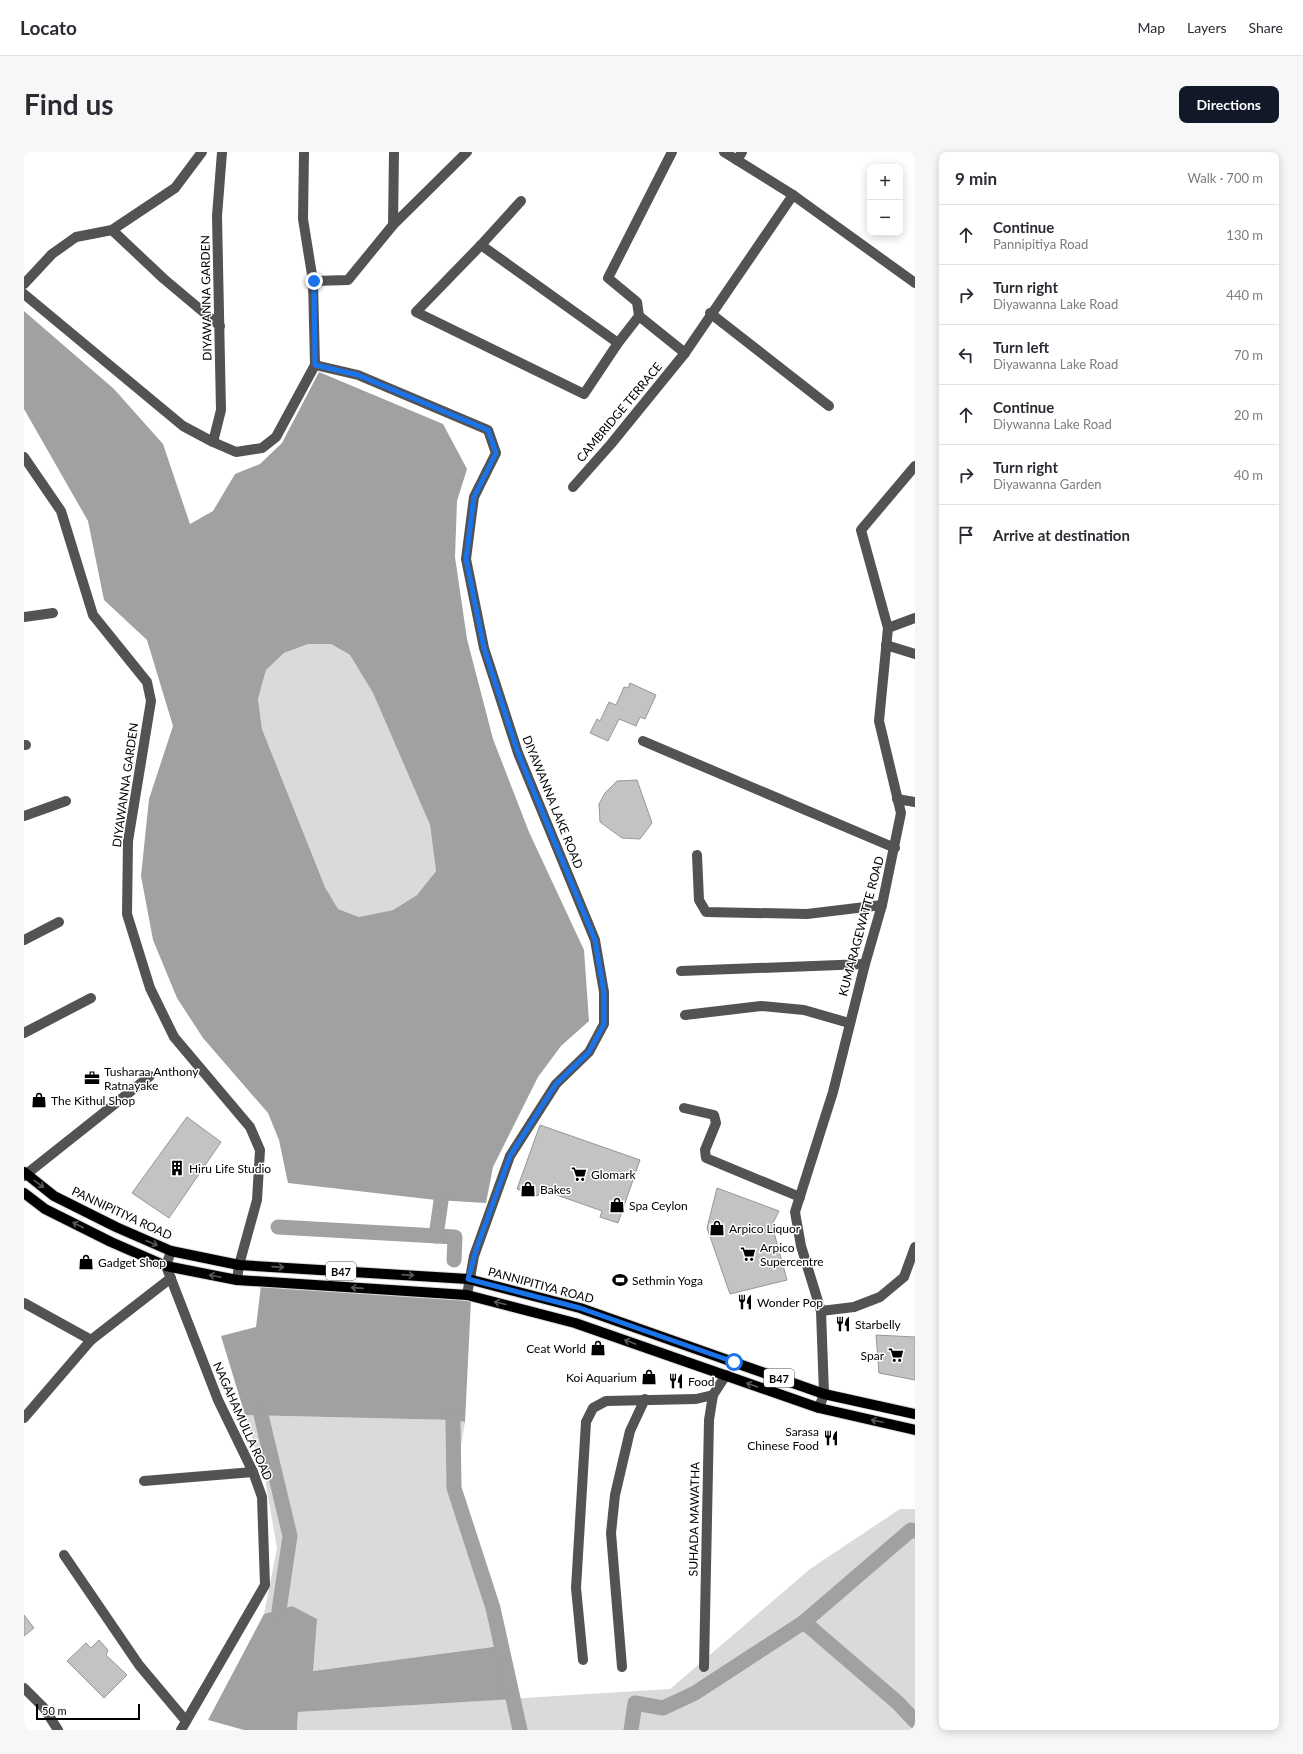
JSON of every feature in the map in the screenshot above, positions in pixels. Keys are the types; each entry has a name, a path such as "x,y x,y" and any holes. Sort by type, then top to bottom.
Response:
{"main road":[{"name":"PANNIPITIYA ROAD","path":"24,1174 54,1196 116,1227 171,1251 239,1265 468,1279 580,1308 824,1394 915,1414"},
{"name":"B47","path":"24,1193 46,1209 111,1242 166,1266 237,1280 467,1295 575,1323 819,1408 915,1430"}],"street":[{"path":"24,284 52,254 76,237 112,230 175,188 202,152"},
{"name":"DIYAWANNA GARDEN","path":"213,442 220,410 220,326 217,216 222,152"},
{"path":"24,294 183,426 236,452 262,448 276,437 315,365 314,281 303,219 304,152"},
{"path":"393,225 394,152"},
{"path":"314,281 348,280 393,225 467,152"},
{"path":"672,152 608,278 637,302 639,316 685,353"},
{"path":"724,152 740,156 915,283"},
{"name":"CAMBRIDGE TERRACE","path":"573,487 612,444 685,353 710,313 792,195"},
{"path":"521,201 416,312 584,394 618,343 639,316"},
{"path":"112,230 164,279 220,326"},
{"path":"481,245 618,343"},
{"path":"710,313 828,406"},
{"name":"DIYAWANNA LAKE ROAD","path":"315,365 358,375 488,430 494,442 496,453 474,497 466,559 484,648 518,753 595,940 604,992 604,1024 589,1052 556,1084 510,1156 476,1250 468,1279 467,1295"},
{"name":"DIYAWANNA GARDEN","path":"24,457 61,511 93,615 147,682 151,701 128,841 127,914 150,988 174,1037 250,1127 260,1150 257,1200 239,1265 237,1280"},
{"name":"KUMARAGEWATTE ROAD","path":"819,1408 824,1394 821,1311 801,1246 795,1212 833,1092 864,964 882,905 895,848 901,813 879,721 888,628 861,530 915,466"},
{"path":"24,617 53,613"},
{"path":"888,628 915,618"},
{"path":"886,646 915,654"},
{"path":"643,741 895,848"},
{"path":"897,799 915,802"},
{"path":"24,816 66,801"},
{"path":"697,855 699,900 706,912 807,914 882,905"},
{"path":"24,940 60,922"},
{"path":"681,971 864,964"},
{"path":"24,1033 91,998"},
{"path":"685,1015 761,1006 804,1010 850,1023"},
{"path":"24,1174 150,1076"},
{"path":"684,1108 714,1115 716,1123 705,1150 706,1158 800,1197"},
{"path":"821,1311 854,1307 880,1297 904,1277 915,1247"},
{"path":"166,1266 171,1251"},
{"name":"NAGAHAMULLA ROAD","path":"166,1266 218,1400 253,1472 262,1497 265,1585 184,1725"},
{"path":"24,1418 91,1340 171,1278"},
{"path":"24,1303 91,1340"},
{"name":"SUHADA MAWATHA","path":"704,1667 709,1420 712,1395 726,1375"},
{"path":"583,1660 576,1588 586,1422 593,1408 606,1401 696,1399 712,1395"},
{"path":"622,1668 611,1533 615,1495 630,1431 645,1399"},
{"path":"144,1481 253,1472"},
{"path":"64,1555 139,1665 184,1725"},
{"path":"24,1688 44,1708 58,1730"}],"shaded area":[{"path":"24,311 114,389 163,444 190,524 213,511 235,474 260,464 282,443 319,372 443,424 467,469 457,501 455,557 467,639 493,739 529,832 584,950 589,1021 561,1046 538,1077 493,1167 486,1203 436,1200 288,1183 279,1140 268,1113 203,1038 177,998 153,940 141,876 149,799 173,726 147,640 104,600 88,521 24,409","holes":["308,644 331,644 350,655 373,693 430,825 436,871 417,895 393,910 359,917 338,909 325,887 262,729 258,699 266,670 284,653"]},
{"path":"308,644 331,644 351,656 373,693 430,825 436,871 417,895 393,910 359,917 338,909 325,887 262,729 258,699 266,670 284,653"},
{"path":"261,1285 471,1300 465,1422 453,1420 245,1415 221,1336 256,1327"},
{"path":"245,1415 453,1420 465,1422 454,1488 493,1608 500,1646 313,1671 292,1606 264,1614 277,1548 265,1479"},
{"path":"900,1509 915,1509 915,1730 297,1730 298,1712 670,1689 810,1569"},
{"path":"292,1606 317,1619 313,1671 500,1646 513,1699 298,1712 297,1730 244,1730 208,1720 264,1614"}],"building":[{"path":"630,683 656,695 645,719 640,717 636,726 619,719 608,741 590,733 597,719 600,721 609,702 616,705 624,687 628,688"},
{"path":"637,780 652,823 640,839 622,838 600,822 599,804 605,793 617,781"},
{"name":"Hiru Life Studio","path":"187,1117 221,1142 169,1218 132,1193"},
{"name":"Glomark","path":"540,1125 640,1160 618,1223 600,1217 602,1211 540,1189 538,1196 517,1189"},
{"name":"Arpico Supercentre","path":"717,1188 779,1211 772,1225 787,1280 730,1294 707,1228"},
{"name":"Spar","path":"876,1335 915,1337 915,1380 879,1373"},
{"path":"24,1615 34,1628 24,1636"},
{"path":"99,1640 108,1650 106,1655 127,1675 104,1698 67,1661 86,1643 91,1648"}],"waterway":[{"path":"436,1236 441,1201"},
{"path":"278,1227 455,1237 454,1260"},
{"path":"261,1415 290,1536 279,1610"},
{"path":"453,1420 454,1488 493,1608 520,1730"},
{"path":"631,1730 635,1703 663,1708 695,1693 804,1622 911,1530 915,1531"},
{"path":"804,1622 898,1703 915,1721"}],"place":[{"name":"Tusharaa Anthony Ratnayake","path":"92,1078"},
{"name":"The Kithul Shop","path":"39,1100"},
{"name":"Hiru Life Studio","path":"177,1168"},
{"name":"Glomark","path":"579,1174"},
{"name":"Bakes","path":"528,1189"},
{"name":"Spa Ceylon","path":"617,1205"},
{"name":"Arpico Liquor","path":"717,1228"},
{"name":"Arpico Supercentre","path":"748,1254"},
{"name":"Gadget Shop","path":"86,1262"},
{"name":"Sethmin Yoga","path":"620,1280"},
{"name":"Wonder Pop","path":"745,1302"},
{"name":"Starbelly","path":"843,1324"},
{"name":"Ceat World","path":"598,1348"},
{"name":"Spar","path":"896,1355"},
{"name":"Koi Aquarium","path":"649,1377"},
{"name":"Food","path":"676,1381"},
{"name":"Sarasa Chinese Food","path":"831,1438"}],"route":[{"path":"314,281 315,365 358,375 488,430 494,442 496,453 474,497 466,559 484,648 518,753 595,940 604,992 604,1024 589,1052 556,1084 510,1156 476,1250 468,1279 580,1308 734,1362"}]}
